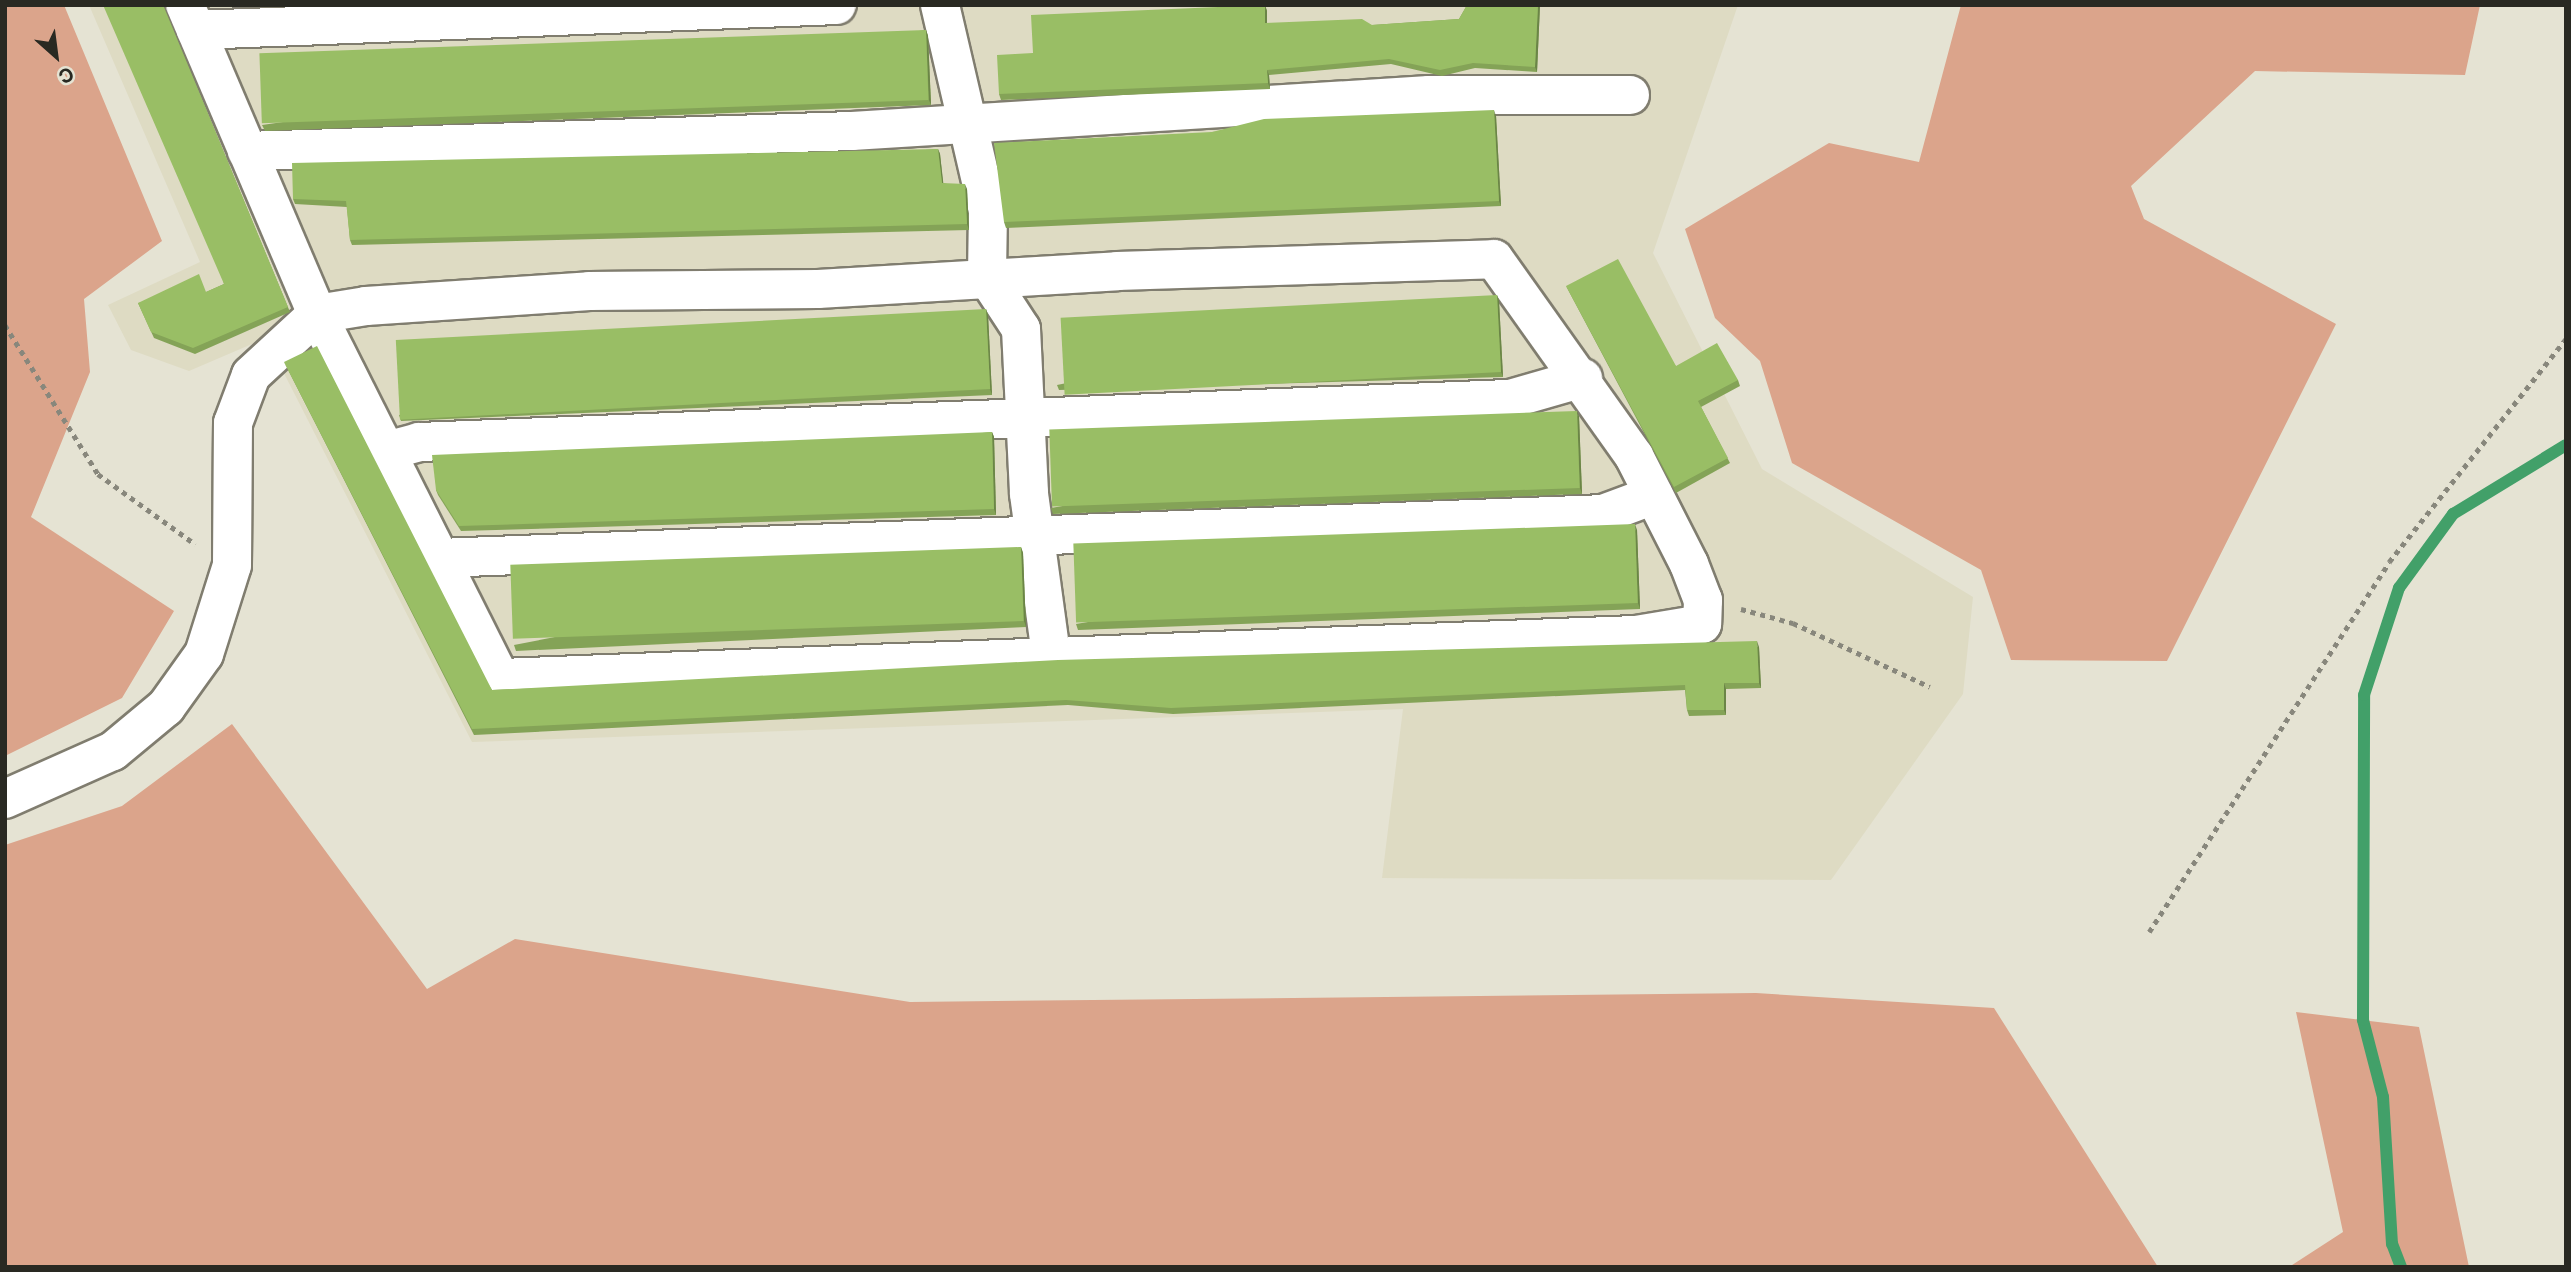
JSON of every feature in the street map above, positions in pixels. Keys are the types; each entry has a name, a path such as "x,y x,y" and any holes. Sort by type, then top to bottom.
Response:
{"street":[{"path":"5,799 113,751 166,707 204,654 232,565 233,424 251,375 317,314 576,292 818,289 987,277 1494,259 1583,377 1654,495 1703,600 1702,624 1636,635 1051,654 500,678 317,314 190,18 837,5"},
{"path":"940,5 988,211 987,277 1021,329 1025,419 1051,654"},
{"path":"247,151 967,122 1429,95 1630,95"},
{"path":"386,451 433,442 1510,399 1583,377"},
{"path":"439,558 1603,514 1654,495"}],"path":[{"path":"5,325 98,474 171,531 232,565"},
{"path":"2150,932 2389,562 2566,339"},
{"path":"1703,600 1793,623 1930,687"}],"shaded area":[{"path":"5,5 64,5 162,241 84,299 90,372 31,517 174,611 122,698 5,756"},
{"path":"89,5 1738,5 1653,253 1762,469 1973,597 1963,694 1831,880 1382,878 1403,709 472,742 266,338 189,371 131,350 108,305 200,262"},
{"path":"1961,5 2480,5 2465,75 2255,71 2131,186 2144,219 2336,324 2167,661 2011,660 1981,570 1792,463 1760,361 1715,318 1685,229 1829,143 1919,162"},
{"path":"232,724 427,989 515,939 910,1002 1756,993 1994,1008 2158,1267 5,1267 5,845 122,806"},
{"path":"2296,1012 2419,1027 2469,1267 2289,1267 2343,1232"}],"building":[{"path":"103,5 163,5 288,307 193,348 151,332 138,303 199,274 206,292 224,284"},
{"path":"1265,5 1265,23 1362,19 1372,25 1459,19 1467,5 1538,5 1535,67 1473,63 1440,70 1389,59 1267,70 1268,83 999,94 997,55 1033,53 1031,15"},
{"path":"926,30 928,100 262,123 259,53"},
{"path":"1494,110 1499,201 1004,222 994,143 1212,132 1264,119"},
{"path":"938,149 942,183 965,184 967,224 350,240 346,201 293,199 292,163"},
{"path":"1618,259 1676,366 1717,343 1738,380 1698,401 1728,458 1674,487 1566,286"},
{"path":"1497,295 1501,372 1065,395 1061,318"},
{"path":"986,309 990,389 400,420 396,340"},
{"path":"317,346 492,690 1058,660 1757,641 1759,683 1724,683 1724,710 1687,710 1685,685 1171,708 1066,700 472,729 284,362"},
{"path":"1577,411 1580,488 1052,506 1049,429"},
{"path":"992,432 994,509 459,526 436,490 432,455"},
{"path":"1635,524 1638,603 1076,623 1073,544"},
{"path":"1021,547 1024,621 513,639 510,565"}],"waterway":[{"path":"2401,1267 2392,1244 2383,1097 2363,1020 2364,695 2399,588 2453,514 2566,445"}]}
